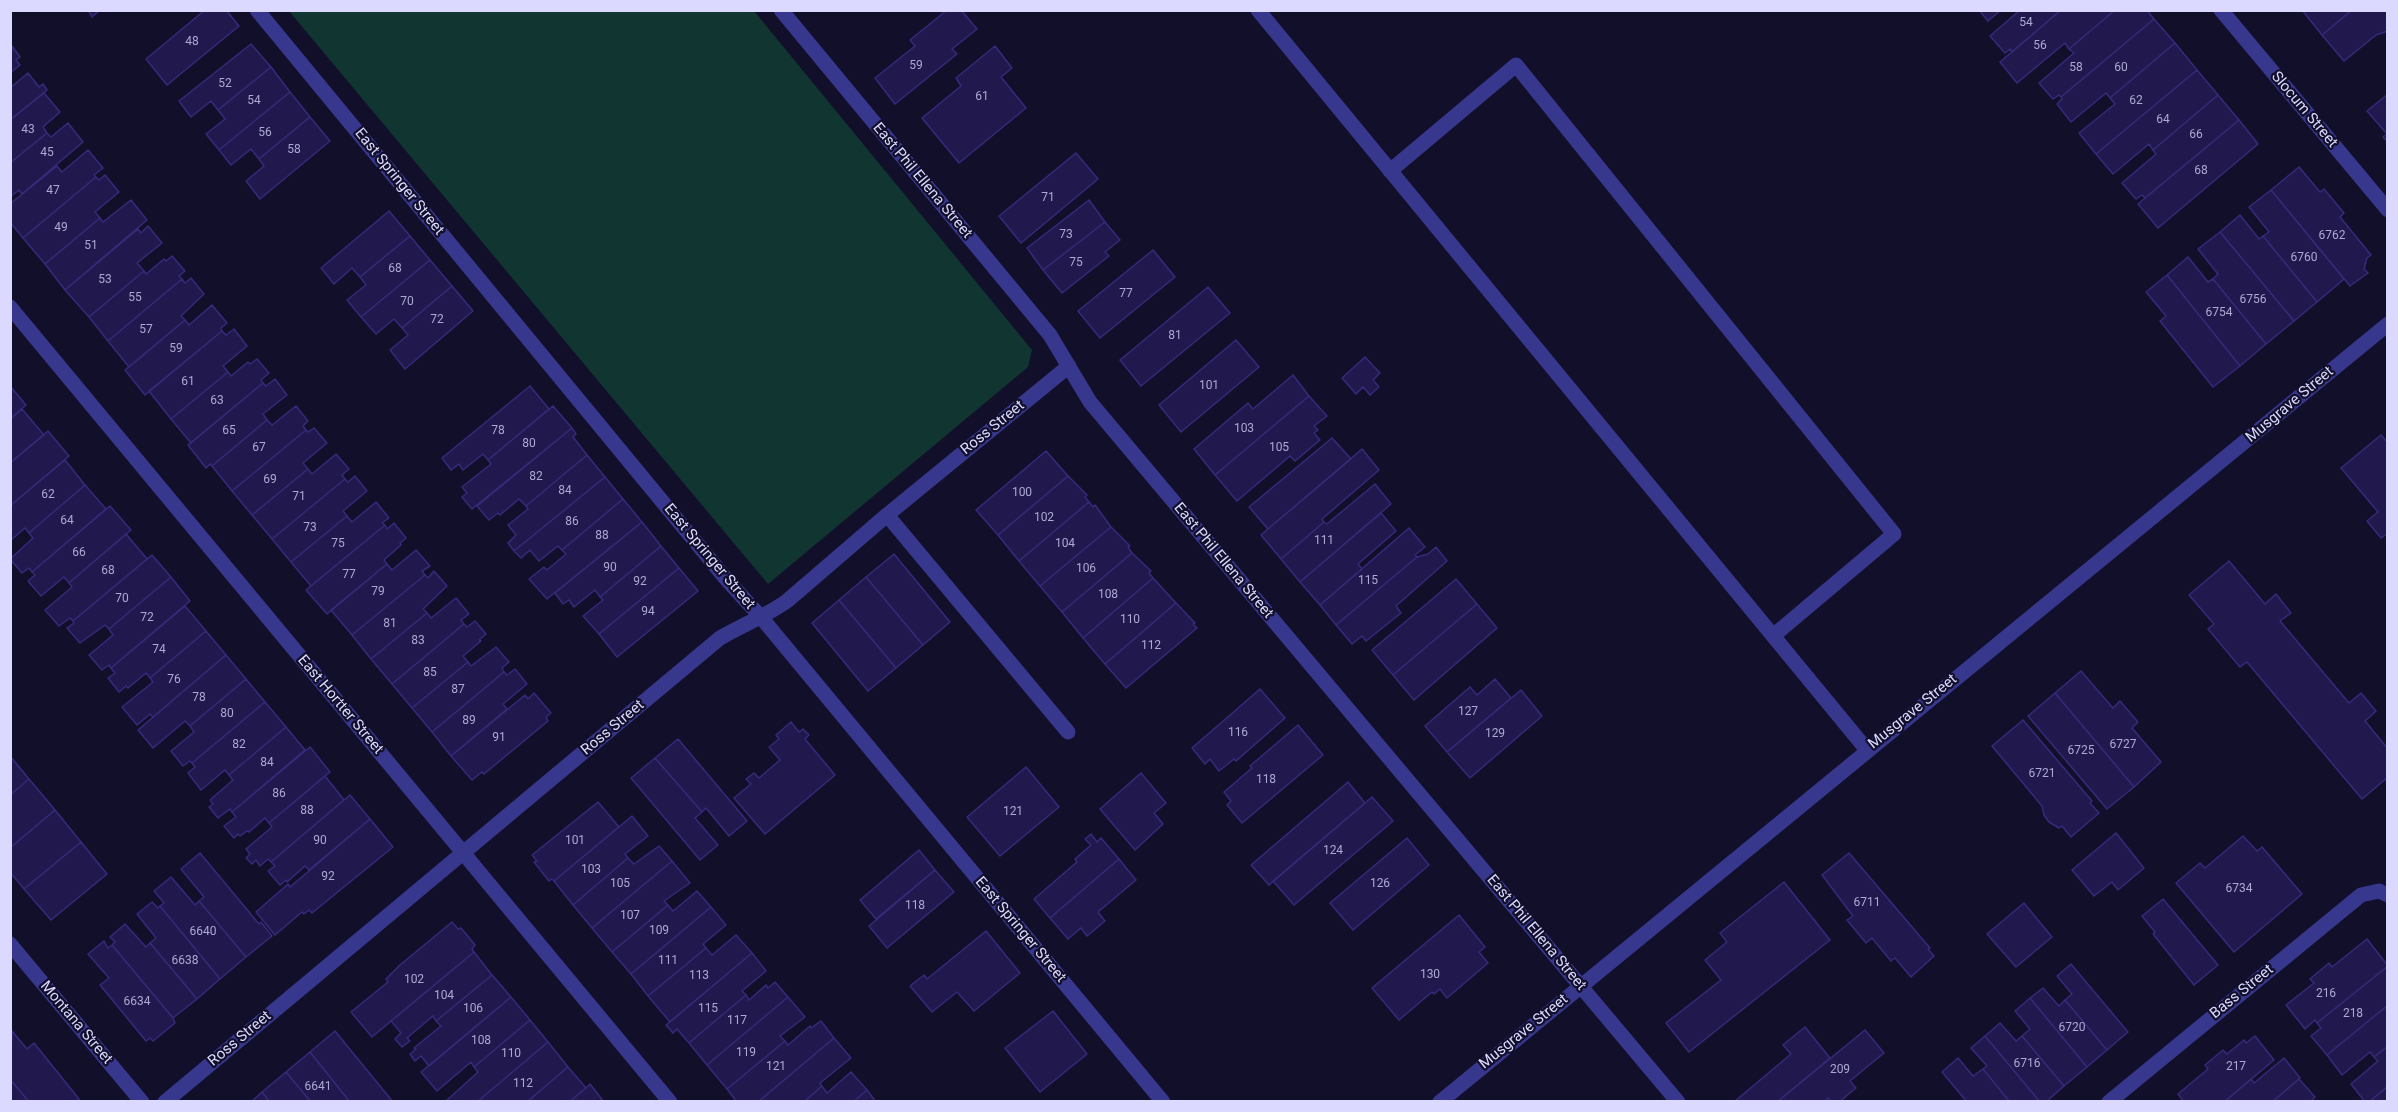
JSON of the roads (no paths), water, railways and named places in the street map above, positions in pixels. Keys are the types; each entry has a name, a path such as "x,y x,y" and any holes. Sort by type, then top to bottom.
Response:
{"street":[{"name":"East Springer Street","path":"257,10 727,580 760,616 1162,1101"},
{"name":"East Phil Ellena Street","path":"781,10 1050,335 1090,402 1678,1101"},
{"path":"1258,10 1867,750"},
{"name":"Slocum Street","path":"2221,10 2388,210"},
{"path":"1390,171 1516,65 1894,534 1773,636"},
{"name":"East Hortter Street","path":"10,307 670,1101"},
{"name":"Musgrave Street","path":"1440,1101 2388,324"},
{"name":"Ross Street","path":"165,1101 720,638 787,601 887,515 1069,366"},
{"path":"887,515 1068,732"},
{"name":"Bass Street","path":"2116,1099 2361,895 2383,893"},
{"name":"Montana Street","path":"10,944 142,1101"}]}
